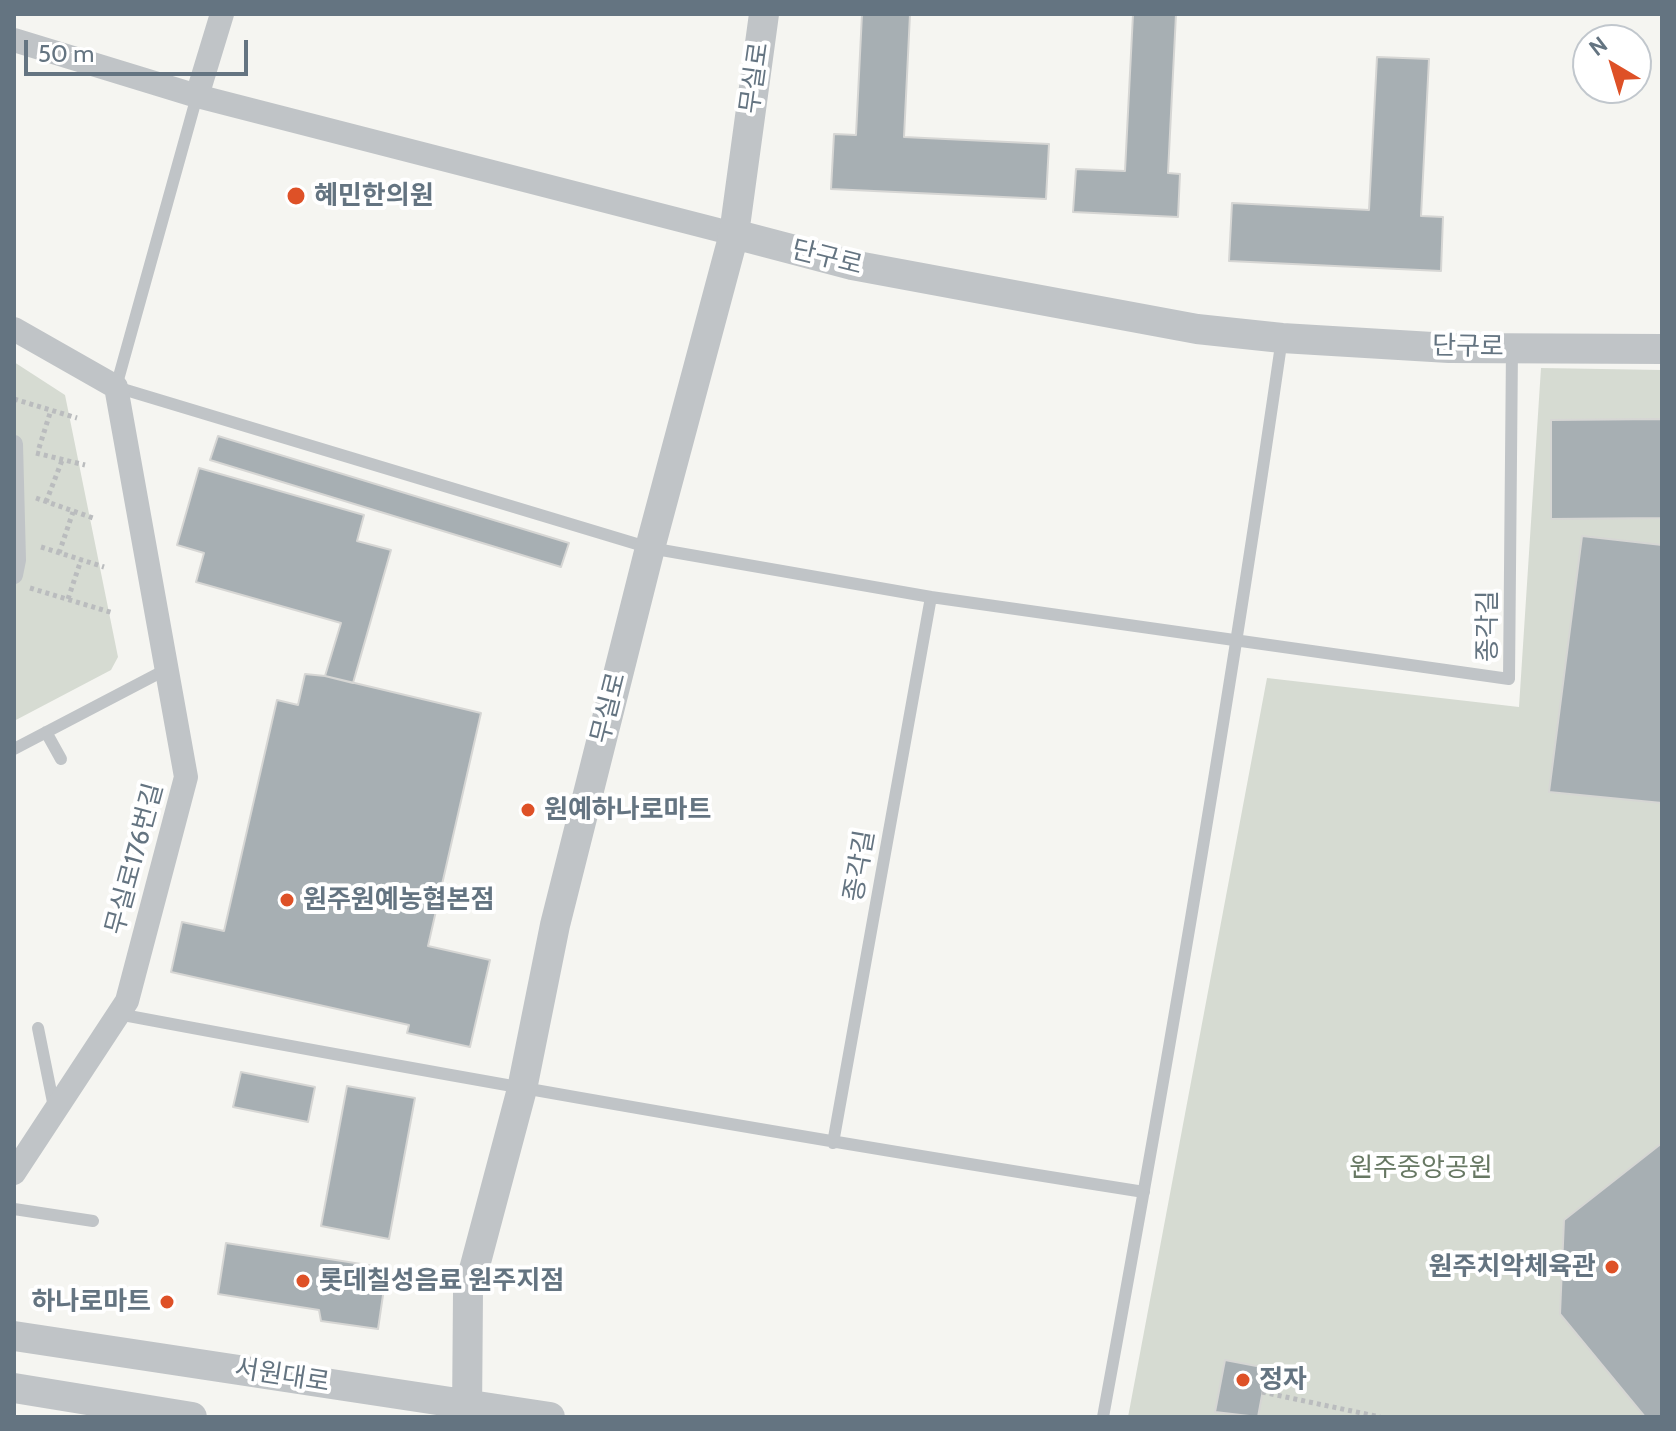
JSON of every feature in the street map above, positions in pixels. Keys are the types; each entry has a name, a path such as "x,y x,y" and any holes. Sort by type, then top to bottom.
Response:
{"street":[{"path":"197,96 222,14"},
{"name":"무실로","path":"467,1410 468,1292 522,1089 555,925 650,548 734,234 764,14"},
{"name":"단구로","path":"14,40 197,96 852,265 1197,329 1282,338 1449,348 1662,349"},
{"path":"14,329 116,387"},
{"name":"무실로176번길","path":"14,1173 127,1001 186,777 116,387"},
{"path":"15,446 21,581"},
{"name":"서원대로","path":"14,1336 467,1410 550,1417"},
{"path":"14,1388 192,1417"}],"lane":[{"path":"197,96 116,387 650,548"},
{"path":"1103,1417 1238,642 1282,338"},
{"name":"종각길","path":"650,548 931,597 1509,679 1512,348"},
{"name":"종각길","path":"833,1143 931,597"},
{"path":"14,749 167,669"},
{"path":"46,732 61,759"},
{"path":"118,1014 833,1143 1144,1192"},
{"path":"38,1028 55,1111"},
{"path":"14,1209 93,1221"}],"path":[{"path":"14,399 77,418"},
{"path":"38,453 51,410"},
{"path":"15,446 85,465"},
{"path":"46,502 63,458"},
{"path":"16,491 96,519"},
{"path":"59,553 73,512"},
{"path":"17,540 104,567"},
{"path":"68,599 81,560"},
{"path":"21,581 113,613"},
{"path":"1262,1392 1380,1417"}],"green space":[{"path":"14,362 65,395 118,657 111,670 14,721"},
{"name":"원주중앙공원","path":"1541,368 1662,370 1662,1417 1128,1417 1267,678 1519,707"}],"building":[{"path":"862,14 910,14 904,137 1049,144 1046,199 831,189 834,134 856,135"},
{"path":"1133,14 1176,14 1168,173 1180,174 1178,217 1073,212 1076,169 1125,171"},
{"path":"1377,57 1429,59 1421,216 1443,217 1441,271 1229,261 1232,203 1369,210"},
{"path":"1662,419 1662,518 1551,519 1551,420"},
{"path":"218,436 569,543 561,567 210,460"},
{"path":"199,468 364,515 357,541 391,550 353,683 325,676 341,623 196,582 204,553 177,545"},
{"path":"1582,536 1662,545 1662,803 1549,792"},
{"path":"305,674 481,713 428,946 490,960 470,1047 407,1033 409,1025 171,972 182,922 224,931 277,700 298,705"},
{"path":"241,1072 315,1087 308,1122 233,1107"},
{"path":"347,1086 415,1098 389,1239 321,1226"},
{"name":"원주치악체육관","path":"1662,1143 1662,1417 1645,1417 1560,1314 1564,1220"},
{"name":"롯데칠성음료 원주지점","path":"226,1243 387,1268 378,1329 321,1321 319,1310 218,1294"},
{"name":"정자","path":"1225,1360 1267,1368 1258,1417 1215,1412"}],"place":[{"name":"혜민한의원","path":"296,196"},
{"name":"원예하나로마트","path":"528,810"},
{"name":"원주원예농협본점","path":"287,900"},
{"name":"원주치악체육관","path":"1612,1267"},
{"name":"롯데칠성음료 원주지점","path":"303,1281"},
{"name":"하나로마트","path":"167,1302"},
{"name":"정자","path":"1243,1380"}]}
